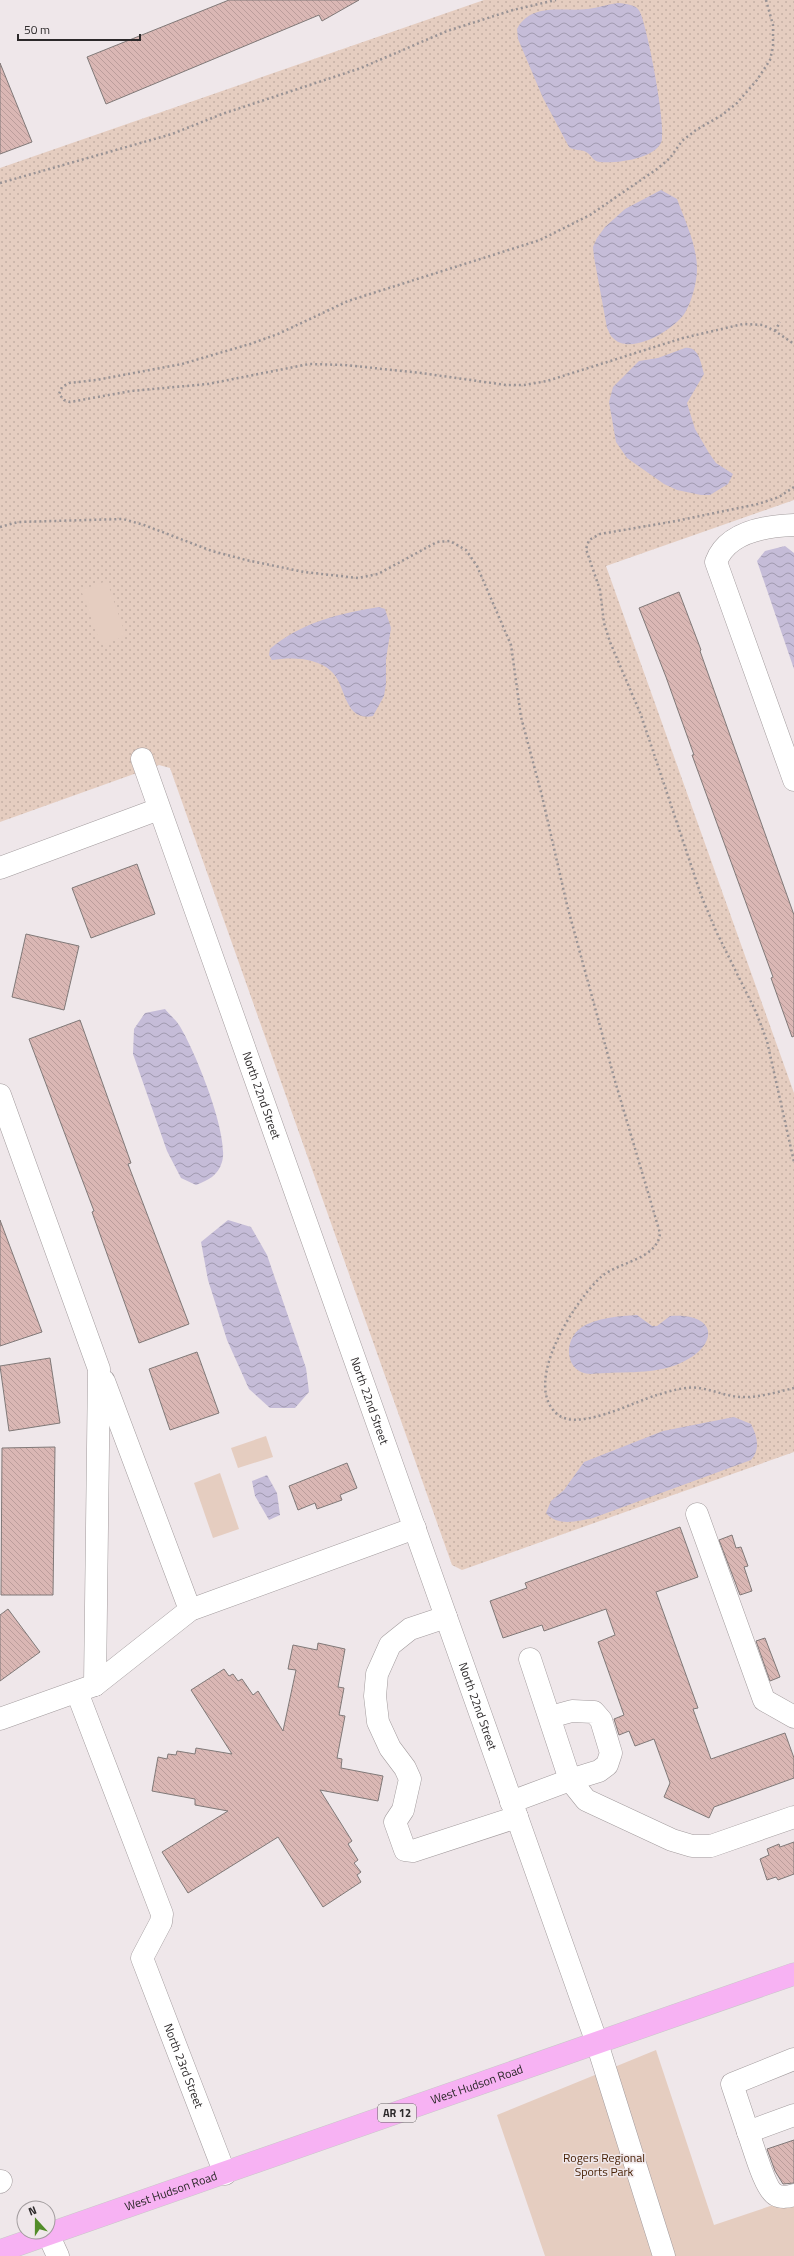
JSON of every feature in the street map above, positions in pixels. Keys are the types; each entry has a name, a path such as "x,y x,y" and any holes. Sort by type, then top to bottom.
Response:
{"highway":[{"name":"West Hudson Road","path":"56,2231 225,2174 794,1974"},
{"name":"West Hudson Road","path":"0,2251 31,2240"}],"street":[{"path":"794,525 753,531 732,539 720,552 716,562 794,780"},
{"name":"North 22nd Street","path":"142,759 597,2044 664,2256"},
{"path":"0,886 4,866 159,809"},
{"path":"0,1095 99,1369 190,1610"},
{"path":"86,1689 99,1369"},
{"path":"697,1514 764,1700 794,1716"},
{"path":"0,1719 86,1689 190,1610 415,1528"},
{"path":"446,1617 410,1629 390,1645 377,1674 375,1696 378,1722 390,1748 405,1768 410,1779 403,1810 395,1822 405,1850 413,1851 514,1809 570,1780 599,1771 607,1765 611,1753 601,1720 594,1712 583,1710 572,1711 550,1717"},
{"path":"530,1659 570,1780 586,1800 672,1840 692,1846 711,1846 794,1817"},
{"name":"North 23rd Street","path":"86,1689 162,1914 161,1922 142,1958 225,2174"},
{"path":"794,2059 732,2084 769,2188 776,2195 788,2197 794,2195"},
{"path":"748,2132 794,2115"},
{"path":"51,2240 58,2256"}],"path":[{"path":"0,183 156,139 229,111 361,68 447,31 524,7 556,0"},
{"path":"766,0 773,25 773,47 770,60 757,80 737,103 722,115 686,138 670,158 657,169 590,215 540,240 348,301 278,334 250,344 182,364 96,380 69,383 62,387 58,394 64,400 70,402 131,391 208,384 302,365 322,364 421,373 506,385 524,386 547,381 684,338 726,328 755,324 775,331 794,344"},
{"path":"775,331 780,322"},
{"path":"794,486 779,497 758,504 665,524 600,534 590,540 586,549 600,590 604,623 610,642 641,715 701,895 716,931 756,1012 767,1041 794,1162"},
{"path":"0,527 18,522 123,519 144,524 212,551 246,560 304,572 358,578 381,572 436,542 450,541 466,550 477,566 512,644 521,717 542,796 567,905 617,1088 660,1233 658,1242 652,1250 606,1274 586,1292 572,1311 560,1333 551,1357 546,1387 549,1404 562,1417 583,1420 656,1395 688,1388 699,1388 727,1396 743,1397 794,1388"}],"green space":[{"path":"484,0 794,0 794,500 606,566 794,1093 794,1452 462,1570 452,1565 170,768 159,765 0,822 0,168"},
{"path":"107,581 126,636 101,645 81,590"},
{"path":"266,1436 273,1457 238,1468 231,1448"},
{"path":"220,1473 239,1529 213,1538 194,1483"},
{"name":"Rogers Regional Sports Park","path":"656,2050 714,2225 794,2198 794,2256 545,2256 497,2115"}],"water":[{"path":"618,3 636,7 640,12 651,55 658,95 661,114 662,139 659,146 654,151 646,155 626,161 600,162 595,160 586,152 569,147 543,98 518,39 517,29 530,15 539,12 548,10 588,9"},
{"path":"661,190 677,199 690,233 695,251 697,269 694,291 686,311 681,318 664,332 642,342 631,344 621,343 610,335 607,328 593,247 597,238 605,227 625,209"},
{"path":"685,348 690,348 699,356 704,374 687,403 695,429 716,463 733,474 728,484 710,495 701,495 677,490 664,484 627,458 616,442 609,402 613,387 639,361 658,358"},
{"path":"785,546 794,553 794,669 757,561 765,551"},
{"path":"379,607 385,609 391,628 386,659 386,684 384,696 373,716 363,716 356,713 351,708 336,677 325,666 311,661 295,658 272,660 269,655 270,649 294,632 307,626 321,620 350,612"},
{"path":"165,1009 179,1025 193,1052 209,1092 221,1133 223,1150 220,1167 212,1177 196,1185 181,1178 167,1151 133,1054 134,1029 145,1013"},
{"path":"228,1220 251,1227 267,1255 306,1368 309,1392 295,1408 270,1408 249,1389 227,1340 208,1280 201,1242"},
{"path":"637,1315 652,1326 657,1326 670,1316 686,1316 698,1320 705,1325 708,1333 707,1341 701,1350 690,1358 676,1365 655,1370 591,1374 582,1373 571,1363 569,1348 571,1340 582,1327 594,1321"},
{"path":"734,1417 751,1424 753,1429 757,1447 751,1460 593,1518 562,1522 546,1513 551,1501 564,1490 584,1462 663,1431"},
{"path":"267,1475 277,1493 280,1515 269,1520 255,1496 252,1481"}],"building":[{"path":"229,0 359,0 322,21 319,15 106,104 87,57"},
{"path":"0,63 32,142 0,154"},
{"path":"679,592 701,650 700,651 794,915 794,1036 792,1037 771,978 773,977 692,755 694,755 639,608"},
{"path":"137,864 155,914 91,938 72,888"},
{"path":"26,934 79,946 64,1010 12,997"},
{"path":"80,1020 131,1163 128,1164 189,1324 139,1343 92,1212 94,1211 29,1039"},
{"path":"0,1220 42,1332 0,1346"},
{"path":"197,1352 219,1413 170,1430 149,1369"},
{"path":"50,1358 60,1423 9,1431 0,1366"},
{"path":"55,1447 53,1595 1,1595 2,1448"},
{"path":"347,1463 357,1488 340,1495 342,1500 317,1509 315,1503 298,1510 289,1486"},
{"path":"680,1527 698,1577 656,1592 698,1708 693,1709 711,1759 785,1733 794,1758 794,1778 714,1807 709,1818 664,1797 670,1783 654,1739 635,1746 629,1731 619,1735 614,1719 624,1715 598,1642 615,1635 606,1609 544,1631 542,1625 503,1638 490,1601 527,1588 525,1583"},
{"path":"732,1535 736,1548 741,1547 748,1566 744,1567 752,1591 740,1595 719,1540"},
{"path":"8,1609 40,1652 0,1681 0,1615"},
{"path":"765,1638 780,1677 770,1681 756,1641"},
{"path":"318,1643 345,1649 338,1687 344,1688 339,1715 345,1716 337,1758 342,1759 341,1768 383,1776 378,1801 320,1790 352,1841 348,1844 358,1860 354,1863 361,1872 357,1875 361,1882 323,1907 278,1837 188,1893 162,1852 228,1811 195,1805 195,1799 152,1791 158,1757 167,1759 168,1754 176,1755 177,1751 195,1754 196,1748 232,1754 191,1690 224,1669 229,1676 233,1674 238,1681 242,1679 253,1695 258,1691 283,1731 296,1670 288,1669 293,1645 317,1650"},
{"path":"794,1842 794,1874 778,1880 776,1877 767,1880 760,1859 769,1855 767,1849 779,1844 780,1847"},
{"path":"794,2140 794,2183 783,2184 775,2171 767,2149"}]}
